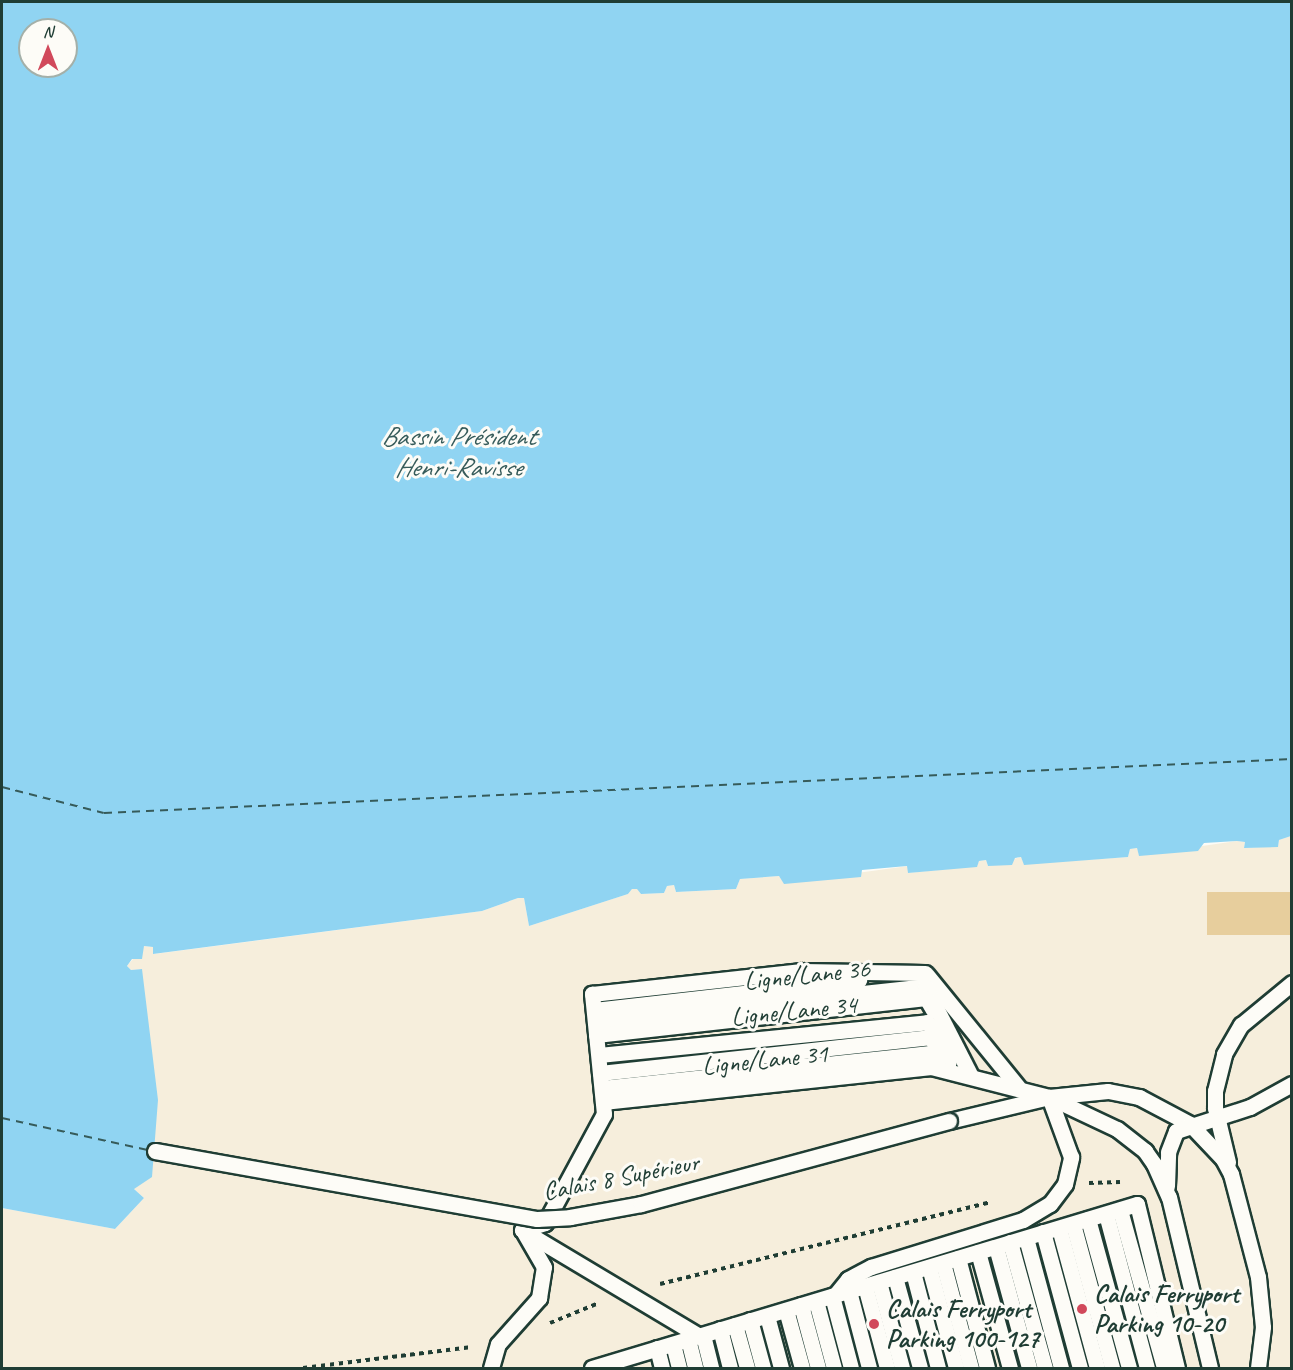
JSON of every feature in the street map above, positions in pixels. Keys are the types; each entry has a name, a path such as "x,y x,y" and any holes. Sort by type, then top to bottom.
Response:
{"lane":[{"path":"522,1230 545,1223 604,1114 592,994 802,971 924,973 1018,1087"},
{"path":"595,1022 924,973"},
{"path":"1258,1368 1263,1327 1258,1277 1217,1117 1215,1091 1232,1038 1258,1010 1292,983"},
{"name":"Ligne/Lane 36","path":"595,1022 925,986 970,1074"},
{"name":"Ligne/Lane 34","path":"599,1055 927,1022 970,1074"},
{"path":"602,1087 929,1037 970,1074"},
{"name":"Ligne/Lane 31","path":"602,1087 931,1067 970,1074 1049,1097"},
{"path":"1169,1197 1169,1144 1176,1131 1190,1124 1250,1107 1292,1084"},
{"path":"1049,1097 1118,1091 1161,1106 1190,1124 1223,1159 1231,1174"},
{"path":"851,1368 839,1294 848,1279 871,1267 1038,1213 1065,1184 1071,1157 1049,1097"},
{"path":"1049,1097 1131,1138 1154,1164 1169,1197 1210,1368"},
{"name":"Calais 8 Supérieur","path":"155,1151 537,1219 570,1217 641,1204 949,1121 1049,1097"},
{"path":"593,1368 625,1364 657,1348 1137,1204 1177,1368"},
{"path":"1113,1212 1147,1368"},
{"path":"1113,1212 1164,1368"},
{"path":"1088,1219 1129,1368"},
{"path":"1066,1226 1097,1368"},
{"path":"1066,1226 1112,1368"},
{"path":"491,1368 498,1344 539,1298 544,1267 522,1230"},
{"path":"522,1230 625,1292 691,1339 711,1368"},
{"path":"1043,1232 1080,1368"},
{"path":"1026,1238 1061,1368"},
{"path":"1003,1245 1029,1368"},
{"path":"1003,1245 1044,1368"},
{"path":"978,1252 1010,1368"},
{"path":"943,1263 956,1368"},
{"path":"943,1263 971,1368"},
{"path":"943,1263 987,1368"},
{"path":"913,1272 939,1368"},
{"path":"895,1277 920,1368"},
{"path":"872,1284 887,1368"},
{"path":"872,1284 903,1368"},
{"path":"839,1294 869,1368"},
{"path":"816,1301 834,1368"},
{"path":"793,1307 802,1368"},
{"path":"793,1307 818,1368"},
{"path":"767,1316 781,1368"},
{"path":"743,1323 747,1368"},
{"path":"743,1323 763,1368"},
{"path":"720,1329 730,1368"},
{"path":"679,1368 691,1339"},
{"path":"691,1339 696,1368"},
{"path":"657,1348 662,1368"}],"path":[{"path":"1065,1184 1123,1182"},
{"path":"540,1327 625,1292 996,1201"},
{"path":"303,1368 498,1344"}],"shaded area":[{"path":"1291,836 1291,1368 2,1368 2,1208 115,1229 144,1198 134,1189 142,969 131,970 127,966 144,946 153,947 154,954 482,911 518,898 524,898 529,926 628,894 632,889 637,888 641,894 664,893 667,886 674,885 676,892 736,889 740,879 779,876 784,883 908,866 908,873 977,866 979,861 986,860 988,866 1021,857 1024,864 1128,857 1130,849 1137,848 1139,855 1237,841 1245,842 1244,848 1278,846 1279,840"}],"water":[{"name":"Bassin Président Henri-Ravisse","path":"2,2 1291,2 1291,836 1279,840 1278,847 1244,848 1245,842 1237,841 1204,843 1198,851 1139,856 1137,848 1130,849 1128,857 1024,865 1021,857 1015,858 1012,865 988,866 986,860 979,861 977,867 908,873 907,866 862,870 861,877 784,884 779,876 740,879 736,889 676,892 674,885 667,886 664,893 641,894 637,889 632,889 628,894 529,926 524,898 518,898 482,911 153,954 153,947 144,946 142,959 132,959 127,966 131,970 142,969 158,1100 152,1177 134,1189 144,1198 115,1229 2,1208"}],"building":[{"path":"1207,892 1292,892 1292,935 1207,935"}],"ferry route":[{"path":"2,787 104,813 1292,759"},
{"path":"2,1118 147,1150"}],"place":[{"name":"Calais Ferryport Parking 10-20","path":"1082,1309"},
{"name":"Calais Ferryport Parking 100-127","path":"874,1324"}]}
